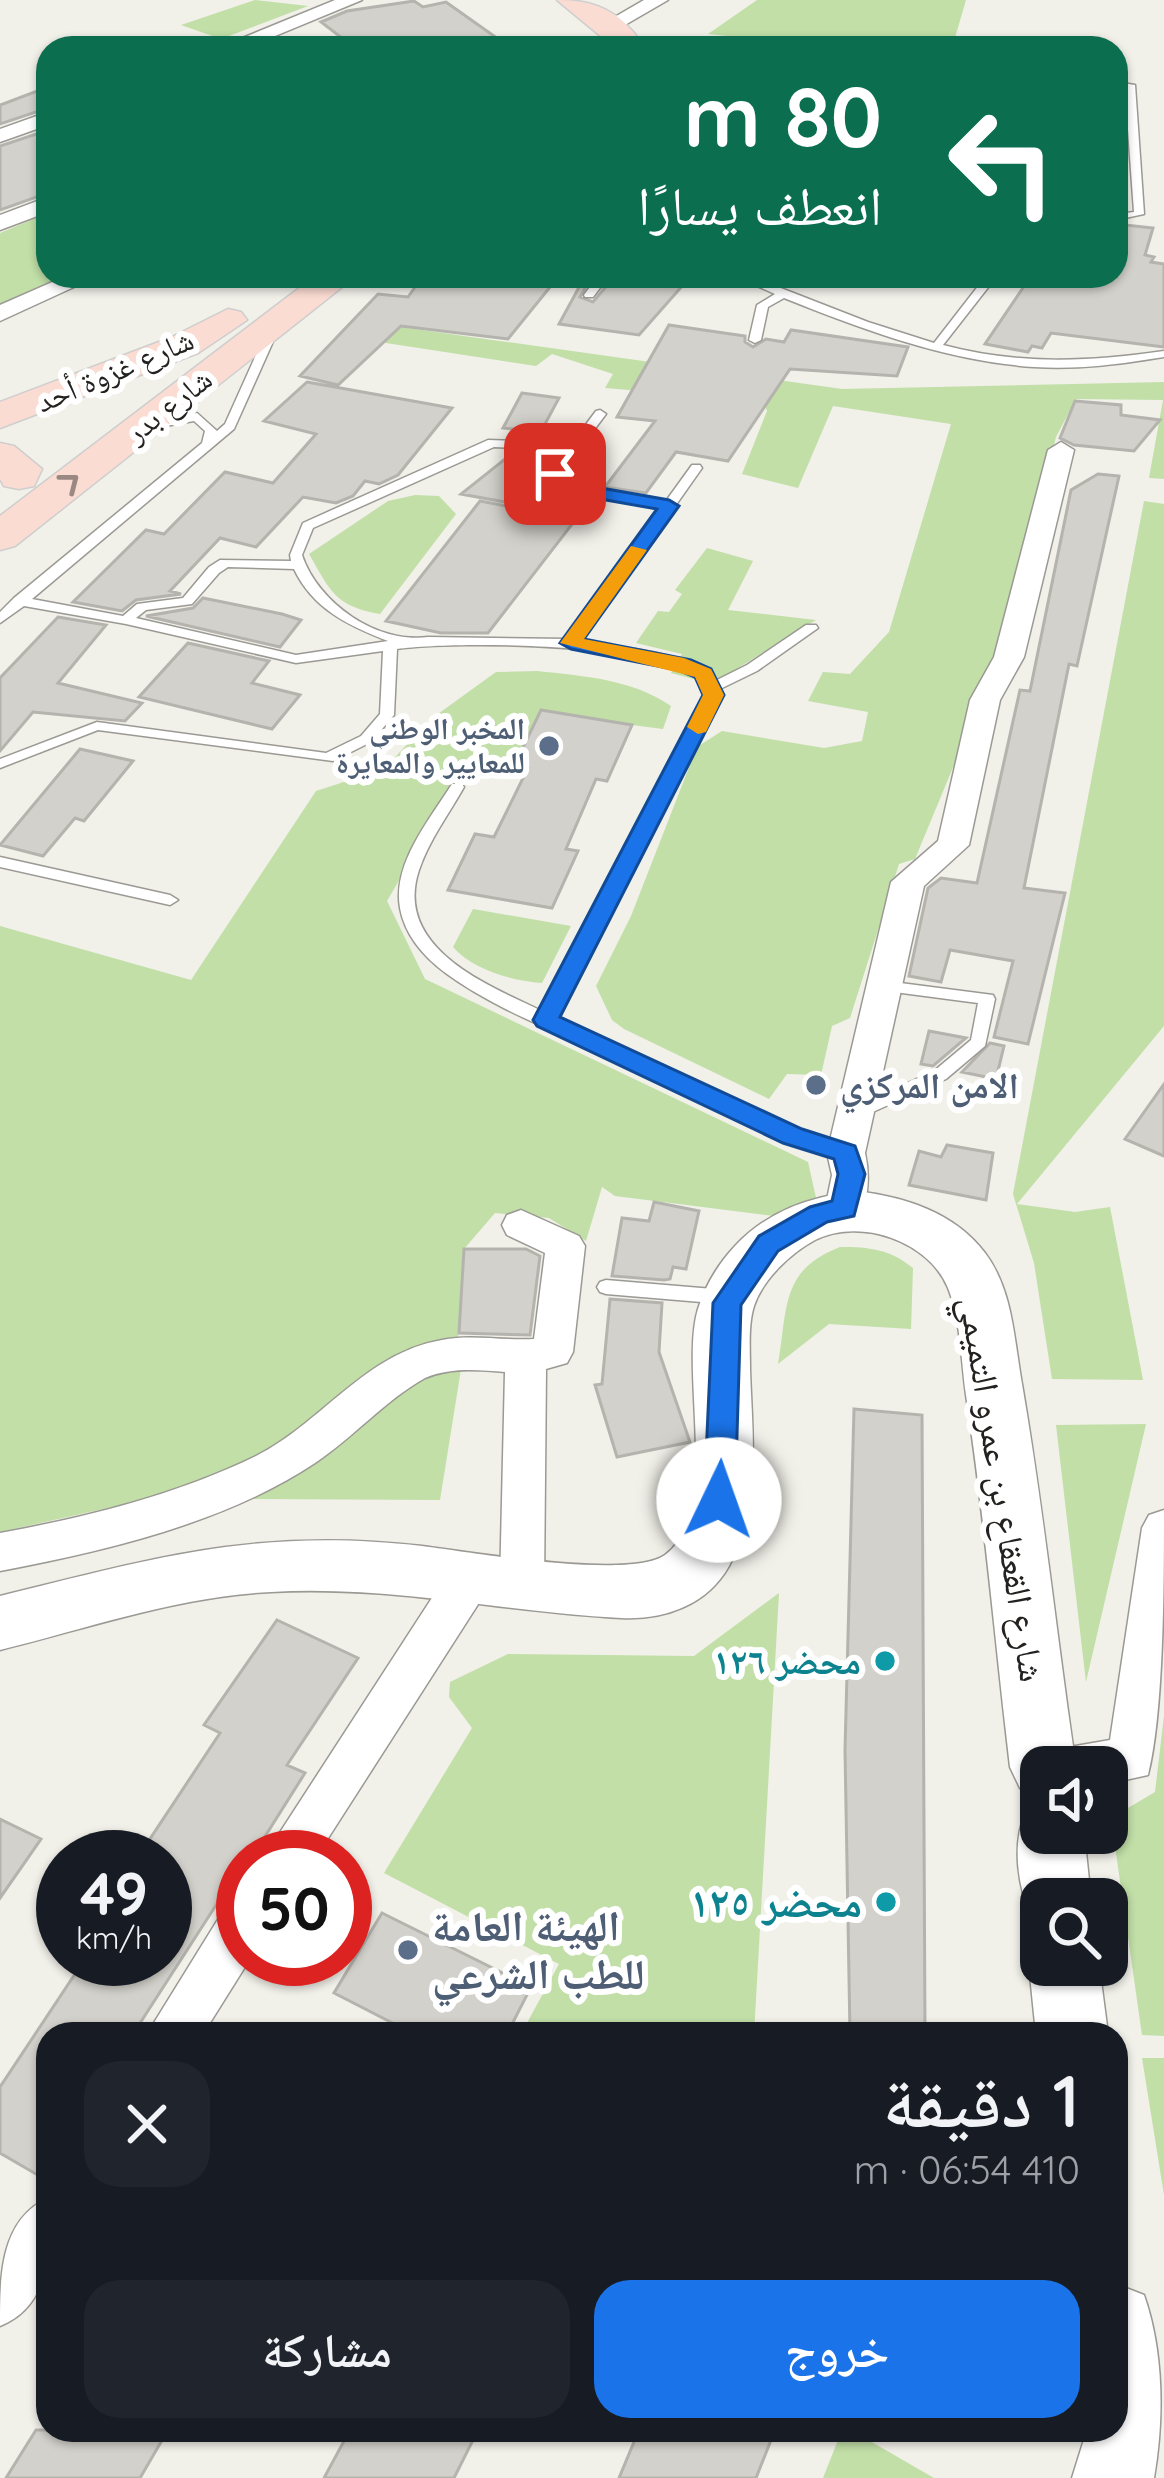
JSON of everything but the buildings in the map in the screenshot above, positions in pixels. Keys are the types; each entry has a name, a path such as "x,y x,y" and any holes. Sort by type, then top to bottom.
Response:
{"main road":[{"path":"572,0 620,36"},
{"path":"541,7 574,36"},
{"name":"شارع بدر","path":"0,537 228,320 270,288"},
{"name":"شارع بدر","path":"5,466 195,386 323,288"},
{"name":"شارع غزوة أحد","path":"13,412 184,345 228,320"},
{"path":"13,412 73,403 124,419"},
{"path":"0,1623 191,1578 301,1564 495,1584 658,1591 696,1571 718,1529 722,1330 730,1297 768,1244 820,1214 845,1181"},
{"name":"شارع القعقاع بن عمرو التميمي","path":"845,1181 881,1215 921,1231 952,1252 968,1271 996,1396 1040,1746"},
{"path":"1066,1986 1071,2022"},
{"path":"1114,2478 1124,2442"}],"street":[{"path":"259,36 352,0"},
{"path":"631,36 658,0"},
{"path":"0,136 36,122"},
{"path":"0,224 36,209"},
{"path":"0,314 59,288"},
{"path":"845,1181 908,882 953,845 986,700 1009,657 1061,450"},
{"path":"0,1552 126,1520 237,1482 299,1453 397,1375 424,1360 461,1351 526,1359 553,1352 565,1246 521,1226"},
{"path":"308,1830 495,1584 526,1359"},
{"path":"1128,1760 1164,1528"},
{"path":"188,2022 216,1972"},
{"path":"0,2298 36,2243"}],"lane":[{"path":"1128,86 1139,214 1128,215"},
{"path":"590,295 595,288"},
{"path":"771,288 861,324 937,346 1045,363 1164,354"},
{"path":"937,346 983,288"},
{"path":"755,340 763,305 784,293"},
{"path":"0,619 230,426 275,325"},
{"path":"600,414 555,474 562,485 669,506"},
{"path":"124,419 197,417 211,430 208,444"},
{"path":"398,644 322,602 298,565 297,545 307,526 487,445 513,440 575,447"},
{"path":"571,643 696,468"},
{"path":"126,620 142,607 187,602 226,563 298,565"},
{"path":"19,602 126,620 296,659 398,644 571,643 684,664 703,674 713,687 710,704 546,1020"},
{"path":"713,687 752,668 811,628"},
{"path":"0,764 97,726 328,758 366,739 387,715 398,644"},
{"path":"457,787 410,875 406,905 422,943 459,976 792,1136 845,1181"},
{"path":"0,862 170,901"},
{"path":"856,1114 940,1075 979,1042 987,999 885,986"},
{"path":"606,1287 730,1297"}],"green space":[{"path":"255,0 308,6 229,36 212,36 181,25"},
{"path":"757,0 966,0 956,36 708,34"},
{"path":"36,218 36,288 47,288 0,309 0,233"},
{"path":"379,324 842,389 1164,382 1164,479 1149,478 1163,400 1076,399 1056,437 1005,642 915,859 899,864 850,1018 832,1026 821,1075 787,1074 769,1099 624,1029 612,1020 596,986 631,916 697,747 722,731 824,748 862,741 868,712 808,701 823,672 850,674 889,632 951,424 833,406 798,488 742,474 767,411 763,401 605,388 613,374 552,354 536,366 360,339"},
{"path":"439,496 456,514 380,614 344,602 329,588 309,554 388,501"},
{"path":"1144,501 1164,504 1164,1026 1017,1204 1075,1212 1110,1207 1143,1380 1052,1379 1034,1263 1013,1194"},
{"path":"707,548 753,561 728,610 816,620 712,684 671,673 682,654 636,643 658,611 669,612 682,594 675,590"},
{"path":"537,671 624,684 671,706 663,729 548,714 512,777 464,769 387,901 425,979 808,1162 817,1202 782,1217 615,1196 602,1187 586,1241 549,1218 495,1213 464,1249 458,1340 293,1445 157,1497 0,1532 0,926 191,980 316,791 384,769 431,719 496,672"},
{"path":"473,909 571,926 542,983 494,973 453,947"},
{"path":"840,1247 879,1250 913,1268 911,1329 829,1324 778,1364 786,1308 797,1279 806,1267"},
{"path":"462,1363 440,1500 242,1499 335,1448 431,1370"},
{"path":"1146,1424 1086,1682 1056,1425"},
{"path":"779,1593 755,2022 528,2022 559,1964 384,1873 472,1728 449,1697 450,1682 508,1654 694,1656"},
{"path":"1164,1716 1164,2036 1142,2035 1128,1937 1128,1878 1120,1878 1116,1854 1128,1854 1128,1808 1155,1792"},
{"path":"1142,2058 1164,2058 1164,2195"},
{"path":"837,2442 872,2442 934,2478 823,2478"}],"slow traffic":[{"path":"637,550 571,643 684,664 703,674 714,695 698,727"}],"place":[{"name":"المخبر الوطني للمعايير والمعايرة","path":"549,746"},
{"name":"الامن المركزي","path":"816,1085"},
{"name":"محضر ١٢٦","path":"885,1661"},
{"name":"محضر ١٢٥","path":"886,1902"},
{"name":"الهيئة العامة للطب الشرعي","path":"408,1950"}],"route":[{"path":"555,474 567,488 669,506 571,643 684,664 703,674 714,695 546,1020 792,1136 846,1153 851,1174 844,1208 820,1214 768,1244 727,1303 722,1330 719,1500"}]}
